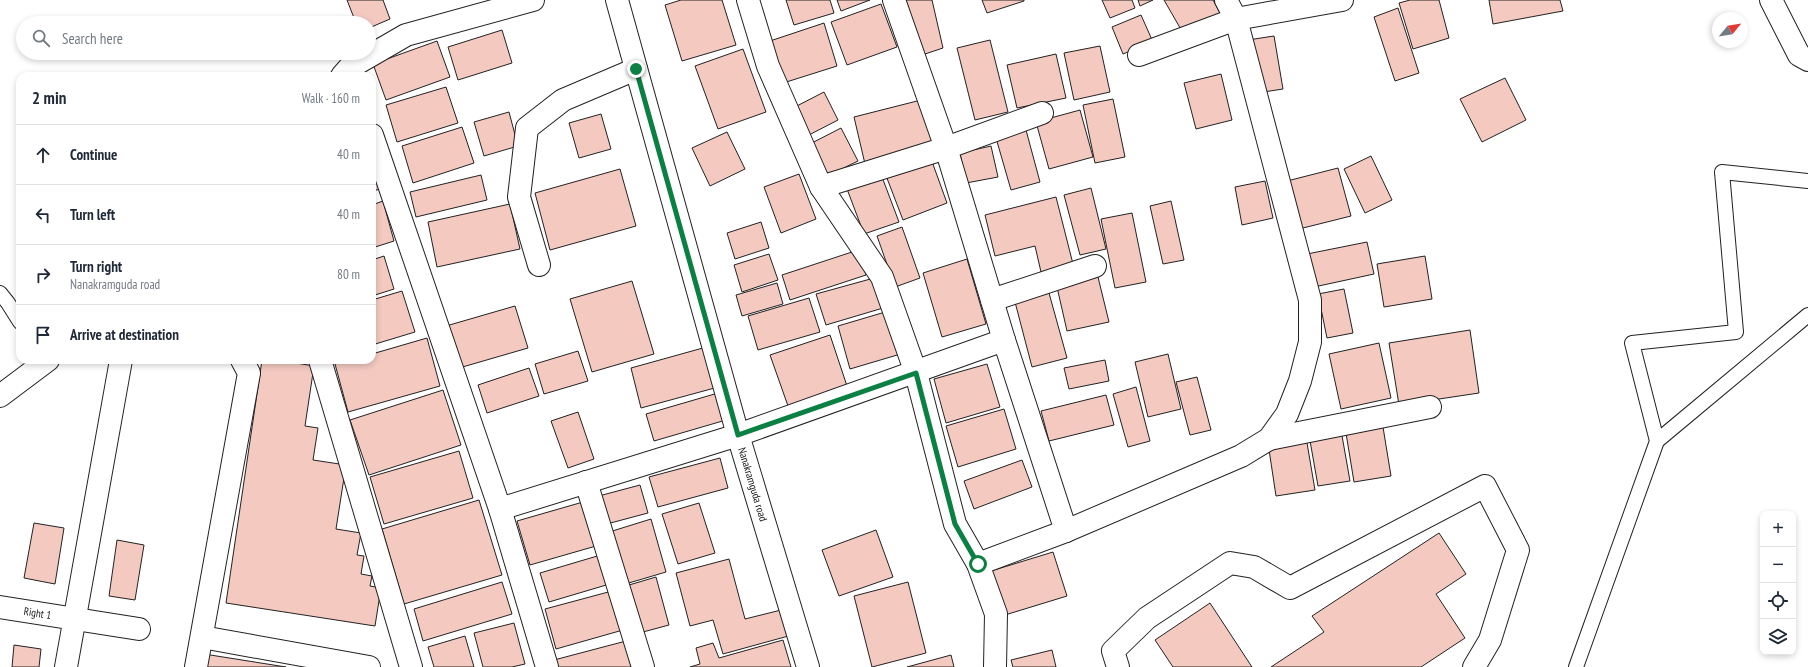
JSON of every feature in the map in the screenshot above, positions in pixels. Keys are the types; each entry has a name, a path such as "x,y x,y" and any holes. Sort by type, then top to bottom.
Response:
{"street":[{"path":"376,55 406,35 533,0"},
{"name":"Nanakramguda road","path":"617,0 738,435 808,667"},
{"path":"748,0 768,66 821,188 882,277 916,373 955,524 978,564 996,614 995,667"},
{"path":"894,0 946,148 1004,340 1066,531"},
{"path":"1226,0 1236,19 1310,300 1310,342 1300,381 1287,414 1269,439"},
{"path":"1139,55 1236,19 1342,0"},
{"path":"1771,0 1799,55 1808,60"},
{"path":"350,72 368,60"},
{"path":"539,264 519,197 527,128 563,100 636,69"},
{"path":"821,188 946,148 1042,113"},
{"path":"376,147 500,509 547,667"},
{"path":"992,300 1095,266"},
{"path":"500,509 738,435 916,373 1004,340"},
{"path":"0,396 40,364"},
{"path":"66,667 120,364"},
{"path":"196,667 249,372 244,364"},
{"path":"321,364 410,667"},
{"path":"978,564 1066,531 1242,456 1269,439 1430,407"},
{"path":"586,482 643,667"},
{"path":"1118,667 1113,651 1147,618 1230,563 1254,567 1290,588 1485,486 1518,550 1490,640 1474,667"},
{"name":"Right 1","path":"0,607 139,629"},
{"path":"202,637 369,667"}],"lane":[{"path":"1657,441 1632,344 1736,332 1722,172 1808,182"},
{"path":"0,293 16,316"},
{"path":"1576,667 1657,441 1808,315"}],"building":[{"path":"347,0 383,0 390,19 376,25 376,16 353,16"},
{"path":"681,0 722,0 736,45 682,61 665,5"},
{"path":"786,0 830,0 834,13 794,25"},
{"path":"837,0 870,0 841,11"},
{"path":"906,0 932,0 943,48 922,55"},
{"path":"982,0 1024,0 1024,1 987,13"},
{"path":"1102,0 1132,0 1135,8 1110,18"},
{"path":"1138,0 1153,0 1140,6"},
{"path":"1164,0 1213,0 1220,13 1183,33"},
{"path":"1410,0 1439,0 1449,38 1413,49 1399,3"},
{"path":"1489,0 1560,0 1563,11 1493,24"},
{"path":"881,4 897,47 847,65 831,22"},
{"path":"1398,8 1419,73 1395,81 1374,17"},
{"path":"1141,15 1153,42 1123,54 1112,27"},
{"path":"824,23 837,66 780,84 767,42"},
{"path":"502,30 512,63 458,80 448,47"},
{"path":"1274,36 1283,89 1257,93 1248,40"},
{"path":"990,40 1008,112 975,120 957,48"},
{"path":"437,41 450,77 386,100 373,64"},
{"path":"1100,46 1110,92 1074,100 1064,53"},
{"path":"743,49 766,112 718,129 695,66"},
{"path":"1056,54 1066,98 1017,108 1007,65"},
{"path":"1221,74 1232,120 1196,129 1184,83"},
{"path":"1505,78 1526,120 1482,142 1460,99"},
{"path":"446,87 458,123 397,142 386,105"},
{"path":"824,92 838,120 805,137 791,109"},
{"path":"925,99 936,147 865,164 854,117"},
{"path":"1113,99 1125,157 1095,163 1083,105"},
{"path":"1080,110 1093,157 1049,169 1036,122"},
{"path":"509,112 518,146 484,156 474,122"},
{"path":"601,114 611,149 579,158 569,123"},
{"path":"462,127 474,163 413,183 402,146"},
{"path":"841,128 858,161 821,179 806,146"},
{"path":"1026,130 1040,182 1011,190 996,138"},
{"path":"727,132 745,169 710,186 692,148"},
{"path":"991,146 998,177 966,183 960,153"},
{"path":"930,156 947,203 903,220 885,173"},
{"path":"1371,156 1392,200 1365,213 1344,169"},
{"path":"1338,168 1351,216 1299,229 1287,181"},
{"path":"620,169 636,226 550,250 535,193"},
{"path":"376,172 381,189 376,190"},
{"path":"799,174 816,219 781,233 764,187"},
{"path":"481,175 487,200 416,217 410,192"},
{"path":"882,177 899,222 864,234 847,189"},
{"path":"1265,181 1273,218 1242,225 1235,187"},
{"path":"1091,188 1106,249 1080,255 1064,195"},
{"path":"1056,197 1073,264 1041,272 1035,246 995,256 985,215"},
{"path":"383,201 394,241 376,247 376,204"},
{"path":"1171,201 1184,260 1163,264 1150,206"},
{"path":"510,204 520,249 437,267 428,222"},
{"path":"1132,213 1146,282 1115,288 1101,219"},
{"path":"761,222 769,248 735,259 727,233"},
{"path":"902,227 920,278 895,287 877,236"},
{"path":"1367,242 1374,274 1314,287 1307,254"},
{"path":"858,250 866,275 790,300 782,275"},
{"path":"769,254 778,280 742,292 734,265"},
{"path":"384,256 394,289 376,295 376,259"},
{"path":"1425,256 1432,299 1384,307 1377,264"},
{"path":"967,259 986,324 942,337 923,273"},
{"path":"1098,277 1109,322 1067,331 1057,287"},
{"path":"874,278 883,308 826,325 816,294"},
{"path":"632,281 654,354 592,372 570,299"},
{"path":"777,283 783,304 742,316 736,295"},
{"path":"1344,289 1353,333 1327,338 1318,294"},
{"path":"402,291 415,332 376,344 376,299"},
{"path":"1049,293 1067,358 1032,367 1015,302"},
{"path":"809,298 820,332 758,350 748,316"},
{"path":"515,306 528,348 459,368 446,326"},
{"path":"892,310 904,353 850,369 838,326"},
{"path":"1470,330 1479,393 1399,405 1389,343"},
{"path":"830,335 847,386 788,406 770,355"},
{"path":"427,338 440,386 348,412 335,364 376,364 376,353"},
{"path":"1379,343 1391,398 1341,409 1329,354"},
{"path":"710,346 722,386 641,408 631,368"},
{"path":"578,351 588,381 544,394 535,364"},
{"path":"1168,354 1181,409 1148,417 1135,362"},
{"path":"1105,360 1109,381 1069,389 1064,368"},
{"path":"261,364 302,364 314,366 305,426 318,428 313,460 346,465 336,529 361,533 357,555 364,556 361,574 372,576 370,586 381,588 375,626 226,603"},
{"path":"987,364 1000,407 946,423 934,379"},
{"path":"529,368 539,396 487,413 478,385"},
{"path":"1197,377 1211,430 1190,435 1176,382"},
{"path":"1136,387 1150,441 1128,447 1113,394"},
{"path":"443,390 461,445 369,475 350,420"},
{"path":"718,393 726,420 654,441 646,414"},
{"path":"1106,395 1114,425 1049,441 1041,411"},
{"path":"1004,409 1016,449 958,467 946,426"},
{"path":"578,412 594,459 568,468 551,421"},
{"path":"1382,421 1391,476 1354,482 1345,427"},
{"path":"1341,430 1350,481 1318,486 1309,435"},
{"path":"1306,437 1315,490 1276,496 1268,443"},
{"path":"459,451 473,498 384,524 370,477"},
{"path":"720,458 728,488 658,507 649,477"},
{"path":"1022,460 1032,487 974,509 964,481"},
{"path":"640,485 648,513 603,525 595,497"},
{"path":"479,500 502,575 404,604 382,529"},
{"path":"583,502 596,546 530,565 517,521"},
{"path":"699,503 715,553 678,564 662,514"},
{"path":"651,519 666,572 622,585 606,533"},
{"path":"34,523 64,528 55,584 24,578"},
{"path":"876,530 893,577 839,596 822,550"},
{"path":"1439,533 1466,574 1436,594 1465,638 1421,667 1271,667 1324,632 1312,616"},
{"path":"117,540 144,545 135,600 109,596"},
{"path":"1053,552 1067,596 1005,615 991,571"},
{"path":"604,554 613,583 549,602 540,573"},
{"path":"729,559 745,619 785,609 792,635 723,654 713,620 690,626 676,573"},
{"path":"656,577 669,625 643,632 629,585"},
{"path":"502,582 512,614 423,641 414,609"},
{"path":"908,582 926,653 872,667 854,596"},
{"path":"612,591 623,630 556,649 545,609"},
{"path":"1210,603 1252,667 1173,667 1155,640"},
{"path":"514,623 525,664 512,667 483,667 474,633"},
{"path":"465,636 474,667 434,667 428,647"},
{"path":"783,640 791,667 690,667 700,664 696,648 713,643 719,658"},
{"path":"626,641 632,667 556,667 554,660"},
{"path":"14,645 41,649 39,667 12,667"},
{"path":"1052,650 1056,667 1013,667 1011,660"},
{"path":"204,654 286,667 202,667"},
{"path":"951,655 954,667 907,667"}],"route":[{"path":"636,69 738,435 916,373 955,524 978,564"}]}
